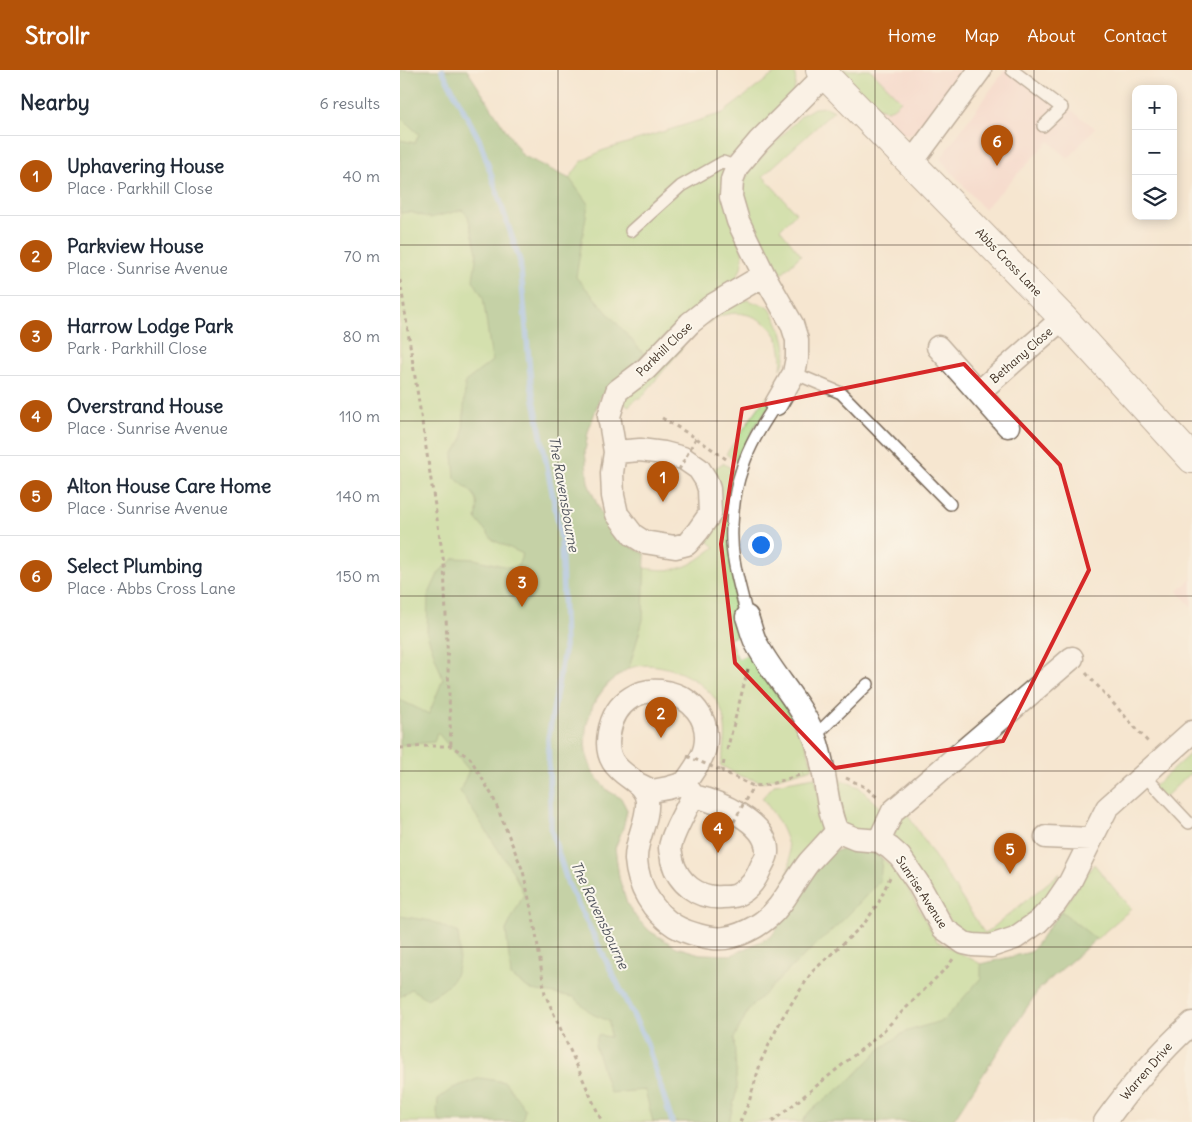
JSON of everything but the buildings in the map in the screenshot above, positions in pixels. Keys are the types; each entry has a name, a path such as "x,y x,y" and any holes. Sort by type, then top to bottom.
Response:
{"street":[{"path":"912,162 980,70"},
{"path":"776,404 794,373 797,358 797,340 792,324 764,275 738,221 732,197 732,180 737,167 822,72"},
{"name":"Abbs Cross Lane","path":"822,72 1063,318 1192,459"},
{"name":"Parkhill Close","path":"615,452 640,450 664,453 683,458 698,469 706,480 709,489 710,514 687,544 675,547 644,542 633,535 617,514 613,496 612,472 615,452 609,416 617,391 646,369 690,323 713,305 764,275"},
{"name":"Bethany Close","path":"979,392 1063,318"},
{"name":"Bethany Close","path":"938,347 1008,426"},
{"path":"748,617 755,642 794,698 815,736 829,799 830,816 837,831 856,839 879,841 893,811 1072,658"},
{"path":"640,786 618,770 611,758 608,740 610,726 628,700 638,694 655,690 670,693 695,706 703,719 706,732 705,748 689,789 670,849 674,868 683,882 701,896 715,898 735,896 749,888 759,874 768,854 761,833 749,821 713,800 689,789 668,788 652,790 640,786"},
{"name":"Sunrise Avenue","path":"879,841 896,852 918,882 943,928 972,945 991,946 1015,938 1038,922 1055,904 1070,882 1107,808 1192,732"},
{"path":"640,786 646,796 648,807 640,834 636,859 642,887 652,905 672,924 690,934 724,938 754,929 778,908 808,863 837,831"},
{"path":"1046,837 1092,839"},
{"name":"Warren Drive","path":"1105,1122 1125,1094 1169,1044 1192,1023"}],"lane":[{"path":"1012,70 1062,108 1044,126"},
{"path":"631,231 681,186 696,176 723,162 737,167"},
{"path":"794,373 841,393 950,504"},
{"path":"748,617 734,560 732,534 734,510 741,470 759,430 776,404"},
{"path":"815,736 868,684"},
{"path":"1144,775 1189,824"}],"path":[{"path":"400,280 444,564 451,746"},
{"path":"662,418 696,438 741,470"},
{"path":"675,477 696,438"},
{"path":"687,756 722,770 755,642"},
{"path":"1072,658 1163,758"},
{"path":"400,748 451,746 470,758 493,797 523,871 535,927 545,994 602,1122"},
{"path":"730,829 753,786"},
{"path":"740,1122 749,1102 760,1061 782,1018 812,972 864,924 879,902 900,858"},
{"path":"772,1122 879,1035 948,966 964,942"}],"highlighted area":[{"path":"964,364 1060,465 1089,570 1003,741 835,768 735,663 721,544 742,409"}],"shaded area":[{"path":"839,70 961,70 916,133 907,136 901,133"},
{"path":"1005,70 1019,70 1095,128 1068,159 1049,141 984,209 940,159"},
{"path":"1192,578 1192,608 1178,591"}],"green space":[{"path":"400,70 467,70 522,155 569,179 581,162 601,151 723,113 779,70 793,70 795,73 796,80 792,97 733,156 727,156 721,168 726,171 743,256 737,276 733,282 689,313 600,397 588,432 585,451 588,483 602,516 617,539 645,554 644,568 666,570 682,567 697,560 715,547 704,538 709,472 723,463 735,471 731,495 743,614 739,616 738,635 729,639 738,659 747,655 772,684 803,735 813,768 762,782 740,776 720,765 725,744 725,730 721,709 715,698 695,680 669,668 655,666 642,665 628,669 607,686 592,707 588,720 585,746 593,774 605,788 620,799 627,810 623,828 615,848 619,878 627,904 638,920 651,932 676,947 700,954 732,955 772,936 795,897 847,848 871,851 882,858 900,875 937,941 981,964 1031,952 1094,864 1131,909 1039,989 952,1122 400,1122"},
{"path":"400,70 467,70 522,155 570,179 588,204 576,277 644,354 600,397 588,432 585,451 588,483 602,516 617,539 645,554 643,620 629,668 607,684 593,704 586,727 585,750 593,773 608,791 621,798 627,810 623,828 615,848 619,878 627,904 638,920 651,932 676,947 700,954 732,955 772,936 795,897 828,853 847,848 862,848 882,858 880,881 844,919 749,1009 734,1038 737,1089 729,1122 653,1122 645,1090 610,1093 595,1045 598,1035 610,1037 609,1021 592,1014 574,997 531,990 511,976 506,930 524,894 513,872 460,791 469,770 437,732 434,742 400,745 400,700 429,714 443,679 427,634 428,596 439,572 455,558 474,559 516,569 523,554 493,540 476,519 477,504 474,495 455,478 453,455 463,438 465,382 492,361 483,297 473,280 477,252 468,216 462,210 430,218 410,212 400,213 400,140 415,143 419,134 400,117"},
{"path":"839,70 871,70 901,101 893,108 887,110 876,108"},
{"path":"826,107 834,111 763,176 796,213 780,229 801,255 780,275 745,210 742,198 743,184 751,168 801,116 814,108"},
{"path":"747,300 769,307 781,329 786,353 781,369 782,356 779,342 776,335 765,323 751,316 736,313 722,315 707,324 725,309"},
{"path":"680,344 683,347 640,399 637,398 629,406 621,402"},
{"path":"766,397 773,402 755,426 738,462 726,454"},
{"path":"1192,752 1192,776 1189,774 1160,802 1149,791"},
{"path":"815,777 821,816 818,835 810,851 783,887 790,864 787,843 773,812 762,798 775,784"},
{"path":"834,777 859,787 881,809 883,814 870,830 862,832 842,824"},
{"path":"905,811 985,934 1060,873 1046,898 1013,930 995,935 976,937 957,930 897,846 894,834"},
{"path":"1061,911 1096,939 1039,989 952,1122 802,1122 809,1112 850,1080 880,1049 905,1032 944,1020 981,978 981,964 1031,952"},
{"path":"400,916 431,921 458,933 459,954 455,975 445,988 427,999 411,989 400,997"},
{"path":"480,1078 505,1082 525,1109 522,1122 440,1122 437,1113 438,1099 453,1088"}],"waterway":[{"name":"The Ravensbourne","path":"442,70 480,141 520,261 531,384 561,538 565,646 548,739 551,829 568,884 646,1041 672,1122"}],"place":[{"name":"Select Plumbing","path":"997,166"},
{"name":"Uphavering House","path":"663,502"},
{"name":"Harrow Lodge Park","path":"522,607"},
{"name":"Parkview House","path":"661,738"},
{"name":"Overstrand House","path":"718,853"},
{"name":"Alton House Care Home","path":"1010,874"}]}
